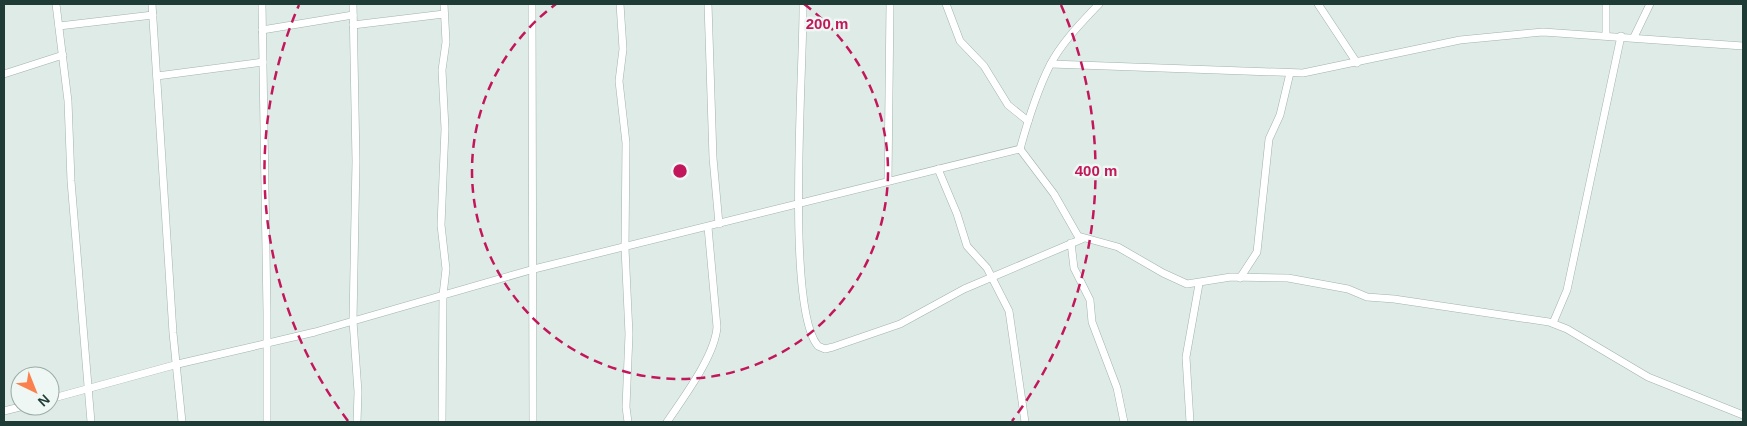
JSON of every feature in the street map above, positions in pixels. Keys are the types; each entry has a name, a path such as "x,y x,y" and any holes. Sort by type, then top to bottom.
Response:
{"street":[{"path":"56,4 64,55 68,101 71,181 91,422"},
{"path":"152,4 173,333 178,364 182,422"},
{"path":"262,4 267,422"},
{"path":"353,4 356,141 353,321 358,392 357,422"},
{"path":"442,422 443,295 446,269 441,226 445,138 442,70 446,42 444,4"},
{"path":"532,4 534,422"},
{"path":"620,4 623,49 619,81 626,143 625,248 629,334 626,407 628,422"},
{"path":"708,4 712,158 719,224"},
{"path":"803,4 799,202 802,287 805,315 813,338 821,348 833,347 900,324 992,277 1082,239 1113,245 1172,278 1188,284 1240,278 1288,278 1348,289 1367,297 1442,305 1554,323 1648,377 1743,415"},
{"path":"888,181 890,4"},
{"path":"946,4 960,41 984,66 1008,105 1028,121"},
{"path":"1020,149 1028,121 1051,64 1064,44 1099,4"},
{"path":"1318,4 1357,63"},
{"path":"1606,4 1606,35"},
{"path":"1634,37 1650,4"},
{"path":"353,25 444,14"},
{"path":"59,26 153,15"},
{"path":"262,30 353,15"},
{"path":"1051,64 1213,68 1290,73 1318,71 1460,40 1543,32 1743,46"},
{"path":"1554,323 1567,290 1621,36"},
{"path":"4,74 64,55"},
{"path":"157,76 262,62"},
{"path":"1240,278 1257,252 1269,138 1280,115 1290,73"},
{"path":"60,396 178,364 353,321 534,269 625,248 799,202 1020,149"},
{"path":"1020,149 1054,194 1073,230 1082,239"},
{"path":"938,169 957,214 967,246 985,264 1009,312 1025,422"},
{"path":"667,422 692,385 716,338 717,327 708,227"},
{"path":"1072,243 1074,268 1090,300 1092,322 1117,388 1124,422"},
{"path":"1190,422 1186,357 1199,284"}]}
